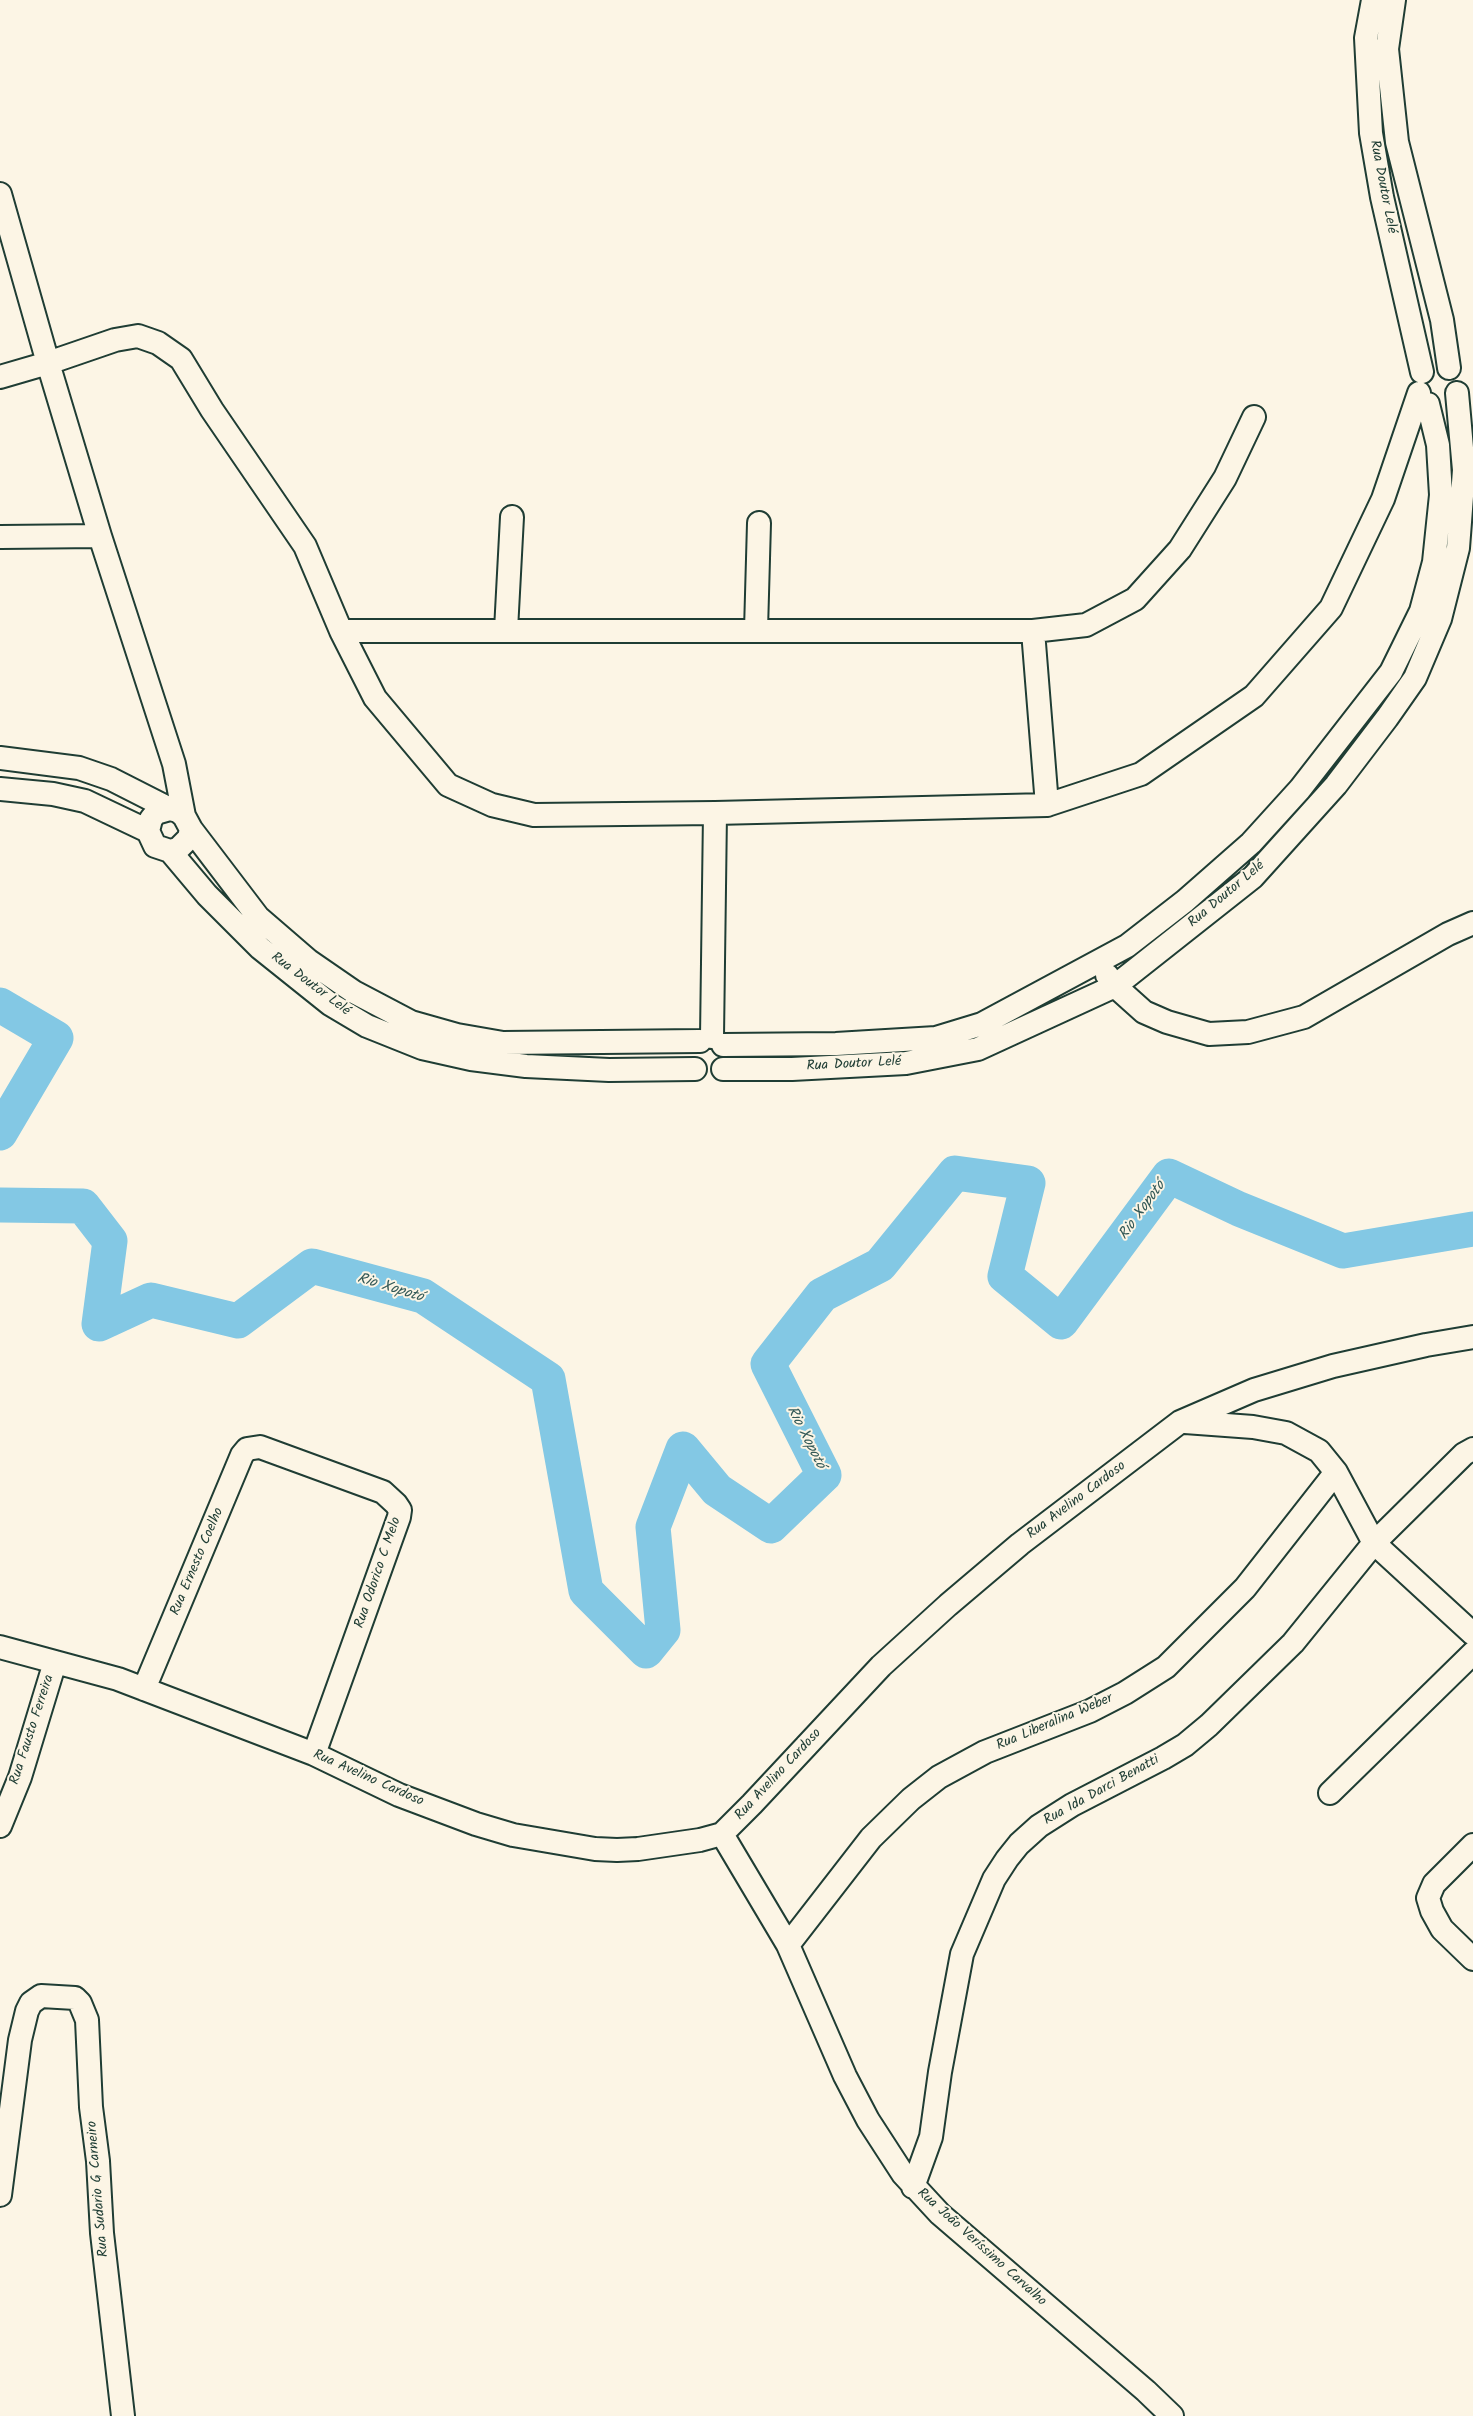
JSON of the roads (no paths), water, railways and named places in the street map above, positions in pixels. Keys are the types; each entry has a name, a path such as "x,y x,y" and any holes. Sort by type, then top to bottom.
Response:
{"street":[{"name":"Rua Doutor Lelé","path":"0,758 79,768 111,779 182,818 252,909 265,923 309,961 354,992 411,1022 457,1035 503,1043 712,1041 836,1044 936,1038 982,1024 1127,946 1185,901 1251,843 1300,789 1391,672 1421,611 1434,562 1441,495 1438,445 1423,389 1382,197 1371,133 1366,38 1373,0"},
{"name":"Rua Doutor Lelé","path":"1394,0 1388,49 1397,142 1442,320 1449,368"},
{"path":"0,194 100,536 174,764 182,818 185,845 170,852 155,846 148,831 151,819 156,813 182,818"},
{"path":"0,377 115,340 138,336 158,343 181,360 212,410 305,546 341,631 375,698 448,785 492,805 534,815 715,813 1047,805 1141,774 1254,696 1331,608 1383,499 1423,389 1435,364 1449,368 1457,380 1457,393 1453,399 1442,405 1423,389"},
{"name":"Rua Doutor Lelé","path":"723,1068 792,1069 906,1063 978,1049 1115,986 1253,877 1336,785 1415,678 1440,619 1458,548 1464,470 1457,393"},
{"path":"341,631 1033,631 1086,625 1135,599 1180,549 1225,478 1254,417"},
{"path":"506,630 512,517"},
{"path":"756,630 759,523"},
{"path":"0,537 100,536"},
{"path":"1033,631 1047,805"},
{"path":"0,758 7,767 8,773 7,780 0,789"},
{"path":"0,789 53,794 85,801 148,831"},
{"path":"712,1041 692,1051 691,1058 696,1069 710,1075 723,1068 728,1057 712,1041 715,813"},
{"name":"Rua Doutor Lelé","path":"170,852 206,895 260,948 330,1004 367,1026 422,1048 471,1059 526,1066 609,1070 696,1069"},
{"path":"1097,962 1115,986 1144,1012 1166,1022 1209,1034 1248,1032 1304,1017 1448,934 1473,923"},
{"path":"1127,946 1135,970 1144,1012"},
{"name":"Rua Avelino Cardoso","path":"0,1647 118,1679 144,1688 314,1754 399,1795 476,1824 513,1835 595,1849 617,1850 669,1846 722,1834 881,1666 948,1605 1020,1544 1180,1422 1254,1390 1333,1366 1426,1345 1473,1337"},
{"path":"1180,1422 1253,1427 1286,1433 1319,1451 1336,1472 1374,1543 1473,1634"},
{"name":"Rua Ernesto Coelho","path":"144,1688 242,1455 247,1449 260,1447"},
{"name":"Rua Odorico C Melo","path":"260,1447 383,1492 391,1497 400,1510 397,1526 314,1754"},
{"name":"Rua Ida Darci Benatti","path":"913,2187 931,2137 940,2072 962,1954 994,1879 1019,1844 1039,1826 1072,1805 1163,1758 1185,1745 1210,1725 1293,1643 1374,1543 1470,1455"},
{"name":"Rua Liberalina Weber","path":"788,1945 871,1838 912,1799 939,1777 985,1752 1104,1704 1166,1667 1245,1588 1336,1472"},
{"path":"1330,1793 1473,1653"},
{"name":"Rua Fausto Ferreira","path":"0,1826 20,1777 55,1662"},
{"name":"Rua João Veríssimo Carvalho","path":"722,1834 788,1945 845,2076 873,2128 913,2187 940,2214 1146,2391 1172,2416"},
{"path":"1473,1845 1434,1884 1428,1898 1432,1911 1442,1930 1473,1959"},
{"name":"Rua Sudario G Carneiro","path":"0,2195 21,2031 27,2011 31,2003 41,1996 75,1998 80,2003 86,2020 102,2232 123,2416"}],"waterway":[{"name":"Rio Xopotó","path":"0,1005 56,1038 0,1133"},
{"name":"Rio Xopotó","path":"0,1205 83,1206 110,1241 99,1324 151,1300 238,1321 312,1266 423,1296 548,1379 586,1591 646,1651 663,1630 653,1527 683,1449 717,1490 771,1526 824,1475 768,1364 822,1295 880,1265 955,1173 1028,1183 1005,1276 1061,1322 1169,1176 1239,1209 1343,1251 1473,1229"}]}
